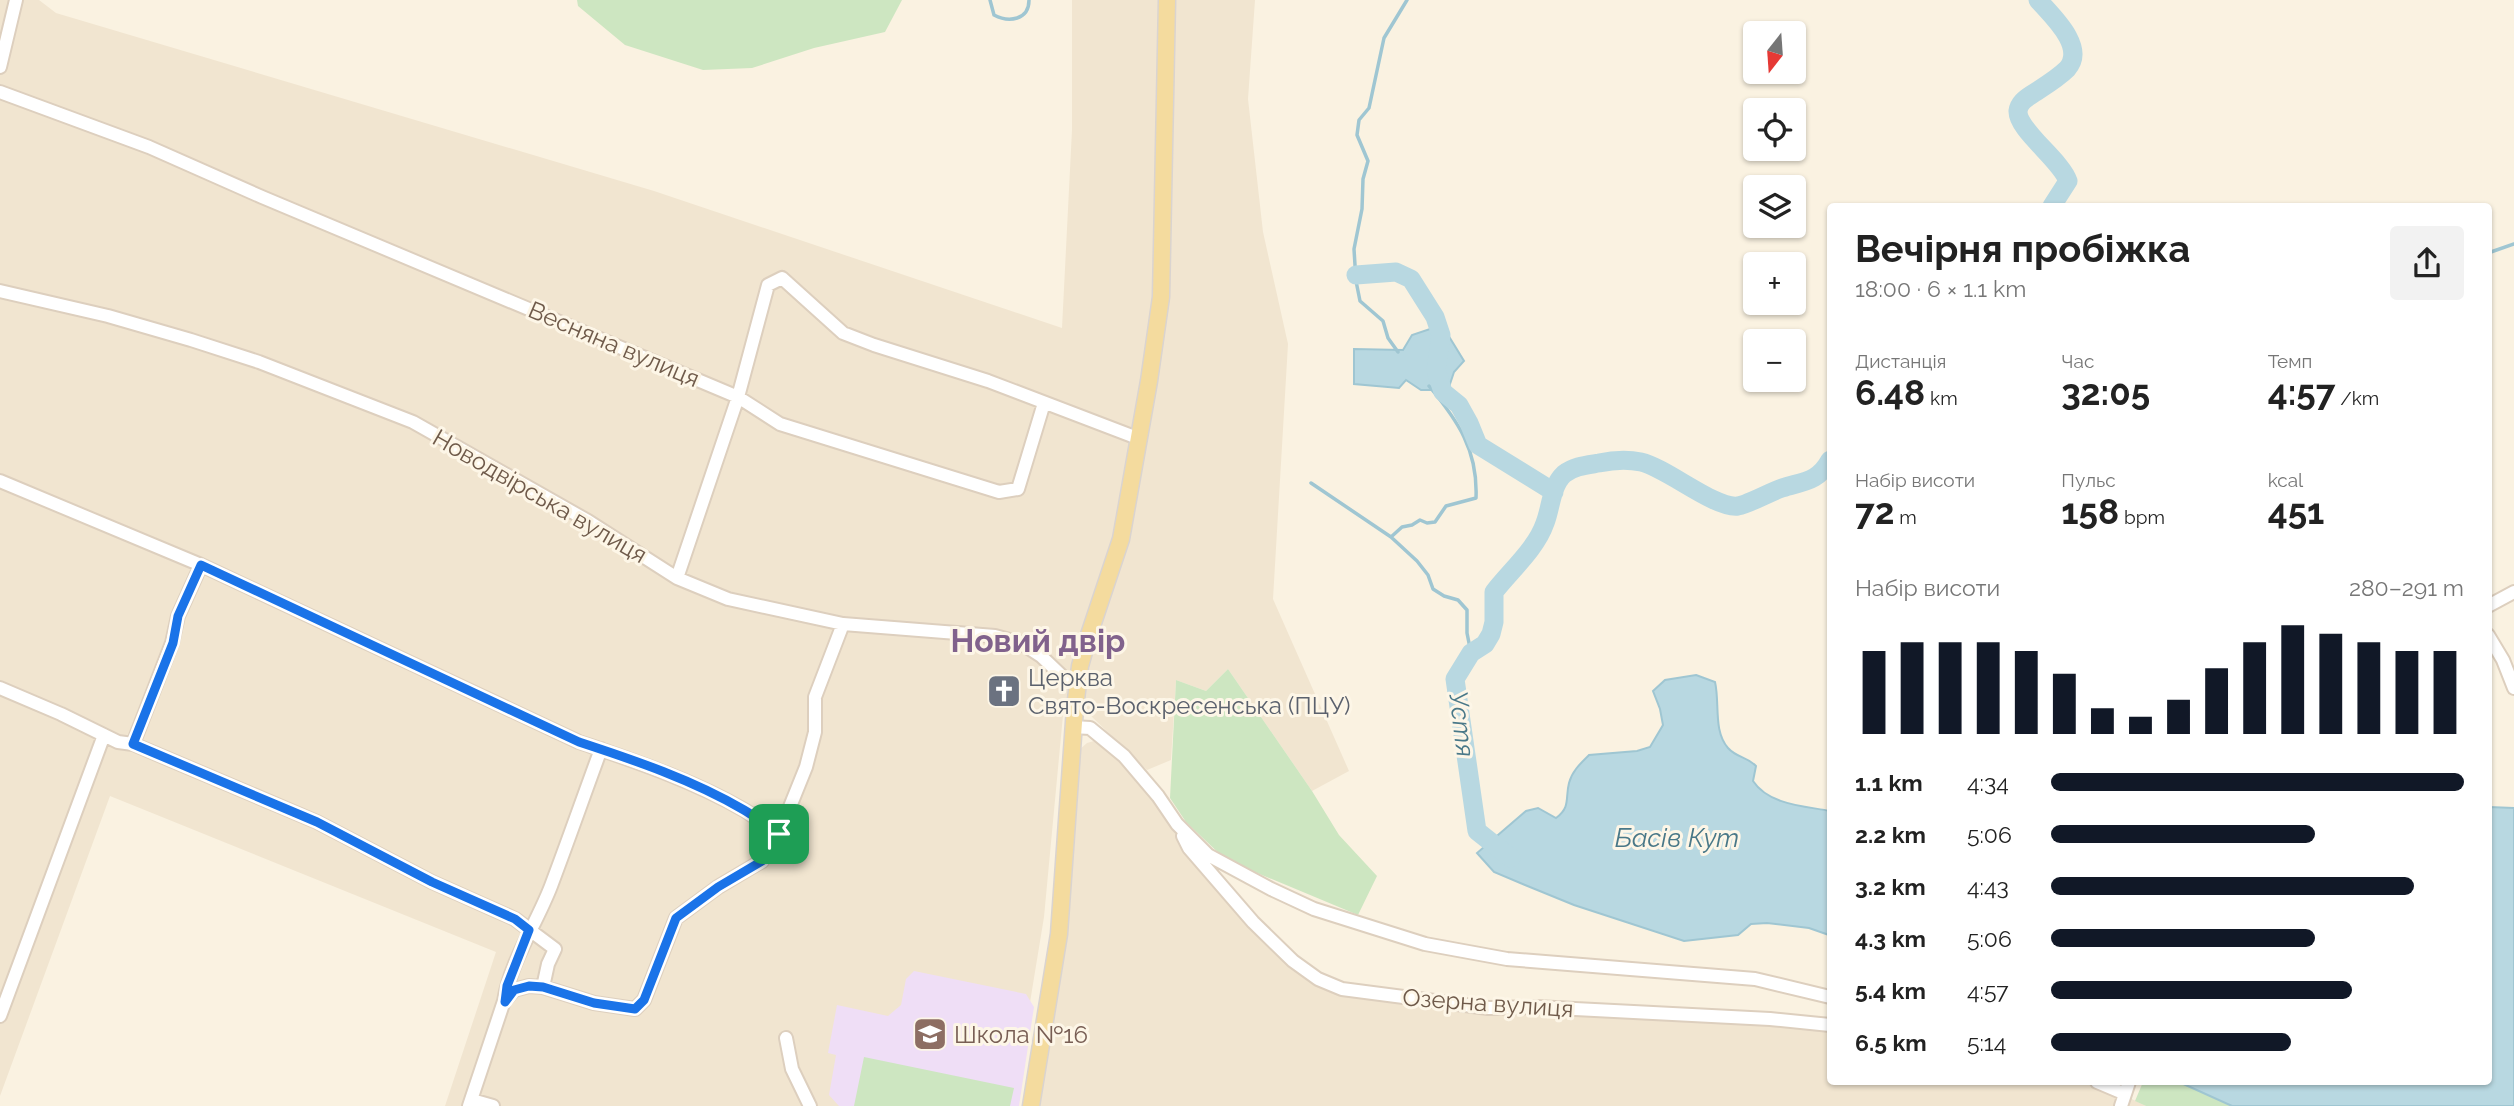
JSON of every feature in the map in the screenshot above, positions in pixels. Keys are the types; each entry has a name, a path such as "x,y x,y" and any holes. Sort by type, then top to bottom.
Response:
{"main road":[{"path":"1031,1106 1059,934 1073,726 1079,680 1088,638 1121,539 1140,439 1161,297 1167,0"}],"street":[{"path":"0,66 16,0"},
{"name":"Весняна вулиця","path":"0,92 149,147 738,397 780,424 999,492 1018,489 1044,403"},
{"path":"677,578 738,397 768,285 782,278 843,332 874,345 989,380 1140,439"},
{"name":"Новодвірська вулиця","path":"0,291 108,316 191,340 259,362 413,422 588,521 677,578 728,599 843,624 995,636 1021,643 1041,656 1063,677 1079,680"},
{"path":"0,481 201,565 566,736 641,763 705,791 744,810 779,834"},
{"path":"133,744 173,643 178,616 201,565"},
{"path":"2492,604 2514,592"},
{"path":"505,1002 514,990 529,986 543,987 594,1003 635,1009 644,1000 676,918 718,887 762,861 779,834 806,767 816,732 815,696 843,624"},
{"path":"2492,642 2514,688"},
{"path":"0,688 61,714 118,743 133,744 317,822 432,882 515,919 555,949 548,964 543,987"},
{"path":"1073,726 1090,728 1124,756 1158,796 1177,824 1208,855 1314,909 1425,944 1507,959 1755,979 1827,996"},
{"path":"0,1016 104,735"},
{"path":"493,1106 470,1103 505,1002 507,986 529,930 550,889 601,749"},
{"name":"Озерна вулиця","path":"1177,824 1189,848 1253,922 1293,961 1318,979 1342,989 1488,1008 1536,1007 1770,1019 1827,1025"},
{"path":"786,1038 792,1069 810,1106"},
{"path":"2104,1085 2125,1094"}],"shaded area":[{"path":"0,0 39,0 56,13 654,191 1062,328 1072,130 1072,0 1255,0 1248,99 1263,232 1288,344 1273,599 1349,771 1312,791 1228,669 1206,691 1176,680 1171,760 1147,770 1089,714 1063,715 1044,917 1013,1106 445,1106 496,952 110,796 0,1096"},
{"path":"1094,741 1124,756 1208,871 1318,979 1375,995 1827,1025 1827,1085 2103,1085 2146,1106 1037,1106 1067,919 1079,750"},
{"name":"Школа №16","path":"914,971 1026,994 1034,1007 1019,1106 839,1106 829,1095 836,1055 828,1053 837,1005 888,1016 901,1005 906,979"}],"green space":[{"path":"577,0 902,0 885,32 814,48 752,68 703,70 625,45 578,6"},
{"path":"1228,669 1339,835 1377,876 1358,915 1226,860 1186,822 1170,798 1176,680 1206,691"},
{"path":"864,1057 1014,1088 1010,1106 854,1106"},
{"path":"2142,1085 2186,1085 2232,1106 2146,1106 2135,1101"}],"water":[{"path":"1442,325 1464,361 1454,372 1448,390 1421,390 1406,380 1399,388 1354,384 1354,349 1403,350 1412,335"},
{"name":"Басів Кут","path":"1696,675 1715,682 1723,741 1731,751 1756,766 1753,781 1760,789 1778,800 1827,810 1827,934 1809,928 1767,923 1751,924 1738,935 1684,941 1574,905 1494,872 1477,853 1526,811 1538,808 1556,818 1561,814 1566,806 1572,775 1589,755 1637,751 1650,747 1663,725 1653,691 1665,680"},
{"path":"2492,807 2514,808 2514,1106 2232,1106 2186,1085 2492,1085"}],"waterway":[{"path":"990,0 994,15 1006,19 1022,16 1029,0"},
{"path":"1398,352 1388,338 1383,321 1360,301 1354,249 1362,209 1363,179 1368,161 1357,135 1359,120 1369,108 1384,38 1407,0"},
{"name":"Устя","path":"2038,0 2065,32 2073,51 2067,69 2025,100 2018,111 2024,127 2057,164 2068,181 2054,203"},
{"path":"2492,252 2514,244"},
{"path":"1356,275 1396,272 1411,279 1435,317 1441,335 1436,370 1443,392 1459,405 1478,445 1554,492"},
{"path":"1391,537 1402,527 1420,520 1435,522 1446,506 1476,498 1474,465 1470,451 1457,424 1429,386"},
{"name":"Устя","path":"1511,858 1477,831 1455,679 1471,653 1485,644 1491,634 1494,622 1494,592 1536,542 1545,523 1554,491 1564,474 1581,466 1636,461 1652,466 1717,501 1738,506 1810,480 1821,473 1827,464"},
{"path":"1311,483 1391,537 1417,561 1428,575 1433,589 1458,600 1467,610 1467,633 1471,653"}],"place":[{"name":"Церква Свято-Воскресенська (ПЦУ)","path":"1004,691"},
{"name":"Школа №16","path":"930,1034"}],"district":[{"name":"Новий двір","path":"1038,640"}],"route":[{"path":"201,565 579,742 641,763 705,791 744,810 779,834 762,861 718,887 676,918 644,1000 635,1009 594,1003 543,987 529,986 514,990 505,1002 507,986 529,930 515,919 432,882 317,822 133,744 173,643 178,616 201,565"}]}
